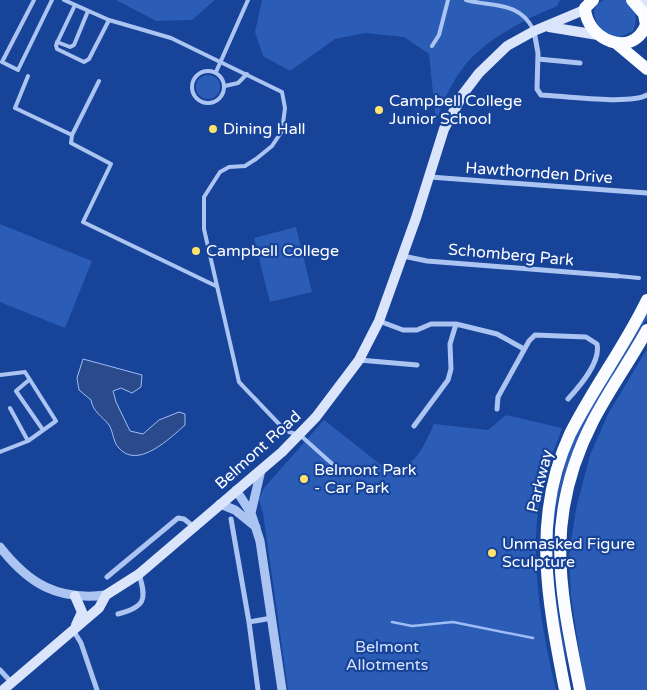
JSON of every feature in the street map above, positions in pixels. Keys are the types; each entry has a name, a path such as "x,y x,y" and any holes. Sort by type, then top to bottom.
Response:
{"highway":[{"path":"616,43 629,42 638,38 647,24 644,14 632,0"},
{"path":"586,5 590,25 598,35 616,43 647,69"},
{"name":"Parkway","path":"565,690 552,625 545,572 546,526 555,473 571,433 647,300"},
{"name":"Parkway","path":"580,690 564,609 559,565 562,513 566,490 593,420 647,330"}],"main road":[{"path":"632,0 647,3"},
{"name":"Belmont Road","path":"3,690 100,608 106,595 139,574 300,435 359,360 379,321 430,177 444,129 463,94 493,58 507,46 586,5"},
{"name":"Belmont Road","path":"546,27 598,35"},
{"path":"73,630 82,612 75,596"}],"street":[{"path":"534,31 538,59 537,89 542,95 615,99 641,99 647,95"},
{"path":"538,59 580,63"},
{"name":"Hawthornden Drive","path":"430,177 647,193"},
{"name":"Schomberg Park","path":"403,256 426,261 618,276"},
{"path":"379,321 403,330 416,330 431,324 456,324 497,334 524,349"},
{"path":"414,426 448,380 451,369 450,344 456,324"},
{"path":"497,409 498,397 524,349 535,335 542,334 569,338 586,337 597,344 597,357 575,392 568,399"},
{"path":"359,360 417,365"},
{"path":"251,512 261,469"},
{"path":"236,490 251,512 256,527 282,690"},
{"path":"220,504 235,510 256,527"},
{"path":"107,577 178,518 184,519 194,527"},
{"path":"231,519 249,622 258,690"},
{"path":"0,546 29,578 47,588 75,596 106,595"},
{"path":"118,614 137,608 143,601 144,590 139,574"},
{"path":"249,622 272,618"},
{"path":"73,630 81,643 97,690"},
{"path":"0,670 12,682"}],"lane":[{"path":"34,0 2,62 18,70 52,0"},
{"path":"64,0 109,20 171,38 282,92 286,108 282,131 272,146 256,159 244,166 229,167 220,172 204,197 204,229 239,382 289,432 300,435 340,470"},
{"path":"216,72 248,0"},
{"path":"432,46 439,35 448,0"},
{"path":"466,0 496,4 517,10 528,20 534,31"},
{"path":"75,5 57,42 57,48 84,62 89,59 109,20"},
{"path":"57,42 70,47 74,45 88,11"},
{"path":"205,71 216,72 223,79 225,86 223,95 215,102 204,103 195,97 192,86 196,76 205,71"},
{"path":"225,86 238,83 247,74"},
{"path":"28,76 14,108 72,135"},
{"path":"100,80 72,135 71,143 111,164 83,222 216,286"},
{"path":"618,276 639,278"},
{"path":"0,375 7,376 25,372 56,421 28,441 0,452"},
{"path":"30,380 16,391 43,430"},
{"path":"10,408 28,441"}],"green space":[{"path":"116,0 215,0 192,20 156,21"},
{"path":"262,0 560,0 557,6 508,30 474,55 452,84 436,122 429,54 404,37 365,33 335,39 290,71 263,56 255,32"},
{"path":"604,0 626,0 629,3 635,14 633,31 620,37 607,37 597,23 594,13 598,4"},
{"path":"208,75 217,78 220,87 217,96 208,99 199,96 196,87 199,78"},
{"path":"0,224 92,261 65,328 0,302"},
{"path":"296,227 312,292 270,302 254,238"},
{"path":"647,308 647,318 584,428 562,486 555,516 552,563 557,607 568,665 552,606 549,527 570,443"},
{"path":"647,349 647,690 585,690 571,596 569,554 576,509 590,455 608,414"},
{"name":"Belmont Allotments","path":"506,415 562,428 545,475 536,528 537,583 540,610 556,690 288,690 263,513 259,499 264,488 324,420 390,472 407,465 413,460 422,448 434,424 488,430"}],"shaded area":[{"path":"83,359 142,375 141,387 132,393 121,388 113,391 116,402 130,431 143,434 159,420 179,412 185,414 185,425 153,450 134,456 126,453 116,445 109,425 96,411 91,400 79,390 77,378"}],"waterway":[{"path":"392,622 412,626 453,622 533,638"}],"place":[{"name":"Campbell College Junior School","path":"379,110"},
{"name":"Dining Hall","path":"213,129"},
{"name":"Campbell College","path":"196,251"},
{"name":"Belmont Park - Car Park","path":"304,479"},
{"name":"Unmasked Figure Sculpture","path":"492,553"}]}
